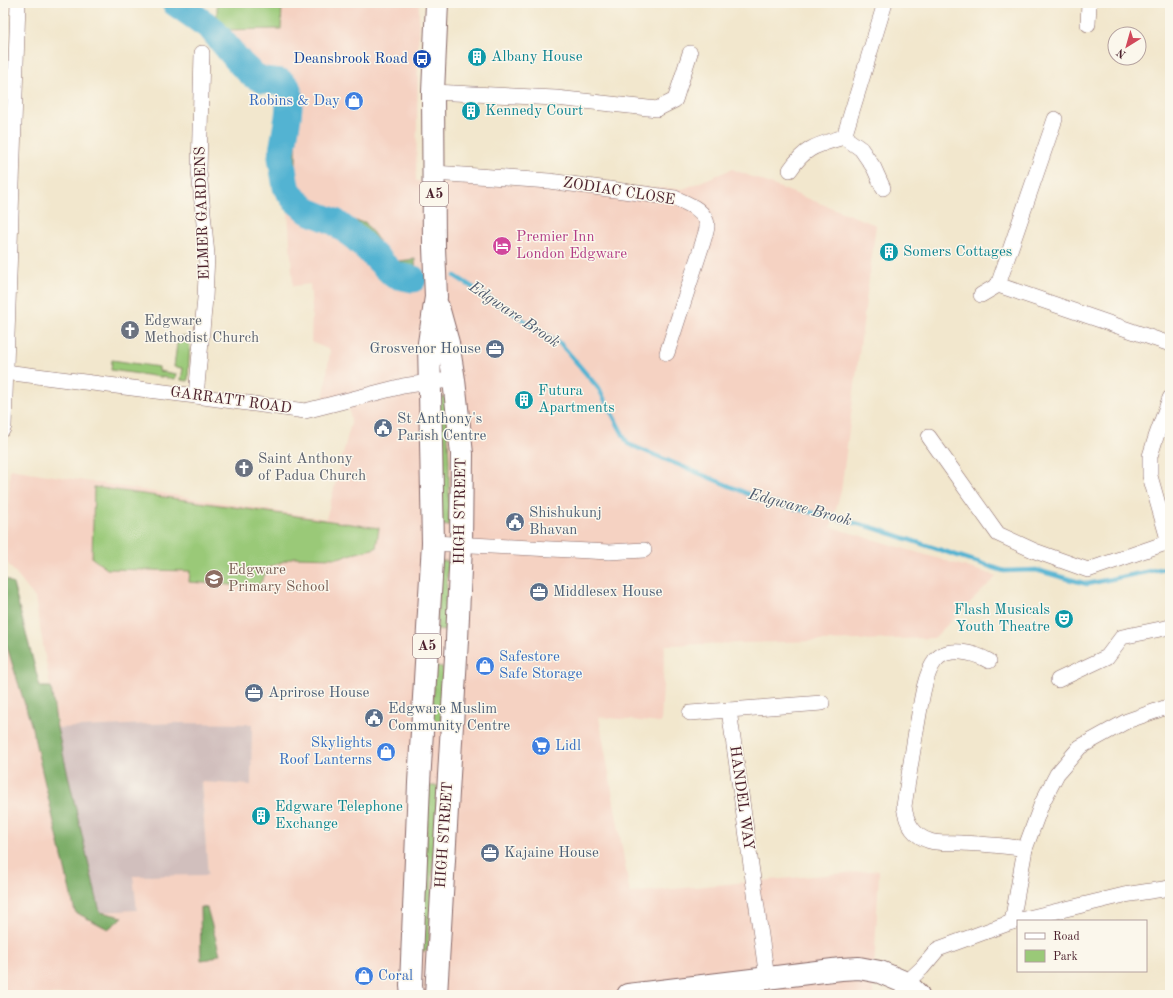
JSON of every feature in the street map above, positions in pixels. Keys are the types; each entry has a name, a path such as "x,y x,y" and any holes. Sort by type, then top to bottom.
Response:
{"main road":[{"name":"A5","path":"436,297 434,247 433,92 437,3"},
{"name":"HIGH STREET","path":"436,297 448,343 454,380 462,454 461,545 453,716 436,995"},
{"name":"HIGH STREET","path":"412,995 411,985 419,783 433,543 429,343 436,297"},
{"path":"628,995 859,968 880,972 912,989"}],"street":[{"path":"3,429 18,3"},
{"path":"844,137 885,3"},
{"path":"1088,24 1089,3"},
{"name":"ELMER GARDENS","path":"196,396 205,298 207,255 199,171 202,53"},
{"path":"433,92 556,98 657,109 675,100 690,53"},
{"path":"981,295 998,285 1055,119"},
{"path":"844,137 861,149 874,168 883,188"},
{"path":"790,170 803,153 814,147 844,137"},
{"name":"ZODIAC CLOSE","path":"434,173 549,181 675,198 690,204 704,215 707,226 668,353"},
{"path":"998,285 1170,344"},
{"name":"GARRATT ROAD","path":"5,372 305,411 403,386 454,380"},
{"path":"1170,398 1150,456 1150,476 1170,546"},
{"path":"929,437 998,534 1036,551 1088,570 1170,542"},
{"path":"433,543 609,552 644,550"},
{"path":"1058,680 1107,657 1122,637 1170,627"},
{"path":"989,660 969,652 944,654 935,660 930,670 921,704 904,806 906,816 912,830 930,841 1004,845 1025,849"},
{"path":"690,713 822,703"},
{"path":"1012,922 1025,849 1042,803 1057,774 1080,747 1127,721 1170,706"},
{"name":"HANDEL WAY","path":"729,710 767,978"},
{"path":"1020,920 1124,895 1170,888"},
{"path":"912,989 938,950 1017,921"}],"shaded area":[{"path":"282,3 419,3 416,181 683,189 732,169 876,225 841,491 831,527 997,576 934,638 665,645 661,723 599,717 630,893 879,870 873,995 3,995 3,577 13,584 40,687 50,686 35,598 5,560 10,469 326,519 351,423 348,398 323,403 330,350 311,342 312,309 310,284 293,286 288,212 297,90 288,80 256,67 217,30 281,29","holes":["174,723 201,782 208,874 133,876"]},
{"path":"174,723 252,724 251,785 201,782 208,875 133,876 137,910 100,912 57,728"}],"green space":[{"path":"167,3 180,3 196,12 211,24 256,67 288,80 297,90 296,161 294,182 313,204 334,219 365,222 378,240 377,252 392,262 415,259 417,287 400,283 336,233 310,220 281,190 285,89 255,84 197,24 175,7"},
{"path":"217,3 282,3 281,29 217,30"},
{"path":"178,336 190,337 188,381 181,380 183,368 174,367"},
{"path":"112,360 159,367 159,371 176,374 175,379 111,370"},
{"path":"439,397 446,397 449,461 449,526 441,525"},
{"path":"94,487 379,528 376,548 337,558 294,557 269,567 258,587 189,582 190,571 107,569 92,558"},
{"path":"441,561 448,561 445,631 437,630"},
{"path":"3,577 13,584 40,687 51,687 57,728 100,912 123,917 108,929 75,912 31,724 3,634"},
{"path":"435,666 443,667 441,721 432,720"},
{"path":"429,786 438,786 428,951 420,951"},
{"path":"200,907 207,908 220,954 210,959 201,960"}],"waterway":[{"name":"Edgware Brook","path":"175,3 211,28 241,64 253,75 263,80 281,82 287,87 290,96 281,157 286,187 295,200 308,211 335,222 357,239 394,275 413,279"},
{"name":"Edgware Brook","path":"455,276 561,344 599,389 628,444 744,492 757,499 871,527 1004,571 1036,570 1087,584 1170,567"}],"place":[{"name":"Albany House","path":"477,57"},
{"name":"Deansbrook Road","path":"422,59"},
{"name":"Robins & Day","path":"354,101"},
{"name":"Kennedy Court","path":"471,111"},
{"name":"Premier Inn London Edgware","path":"502,246"},
{"name":"Somers Cottages","path":"889,252"},
{"name":"Edgware Methodist Church","path":"130,330"},
{"name":"Grosvenor House","path":"495,349"},
{"name":"Futura Apartments","path":"524,400"},
{"name":"St Anthony's Parish Centre","path":"383,428"},
{"name":"Saint Anthony of Padua Church","path":"244,468"},
{"name":"Shishukunj Bhavan","path":"515,522"},
{"name":"Edgware Primary School","path":"214,579"},
{"name":"Middlesex House","path":"539,592"},
{"name":"Flash Musicals Youth Theatre","path":"1064,619"},
{"name":"Safestore Safe Storage","path":"485,666"},
{"name":"Aprirose House","path":"254,693"},
{"name":"Edgware Muslim Community Centre","path":"374,718"},
{"name":"Lidl","path":"541,746"},
{"name":"Skylights Roof Lanterns","path":"386,752"},
{"name":"Edgware Telephone Exchange","path":"261,816"},
{"name":"Kajaine House","path":"490,853"},
{"name":"Coral","path":"364,976"}]}
